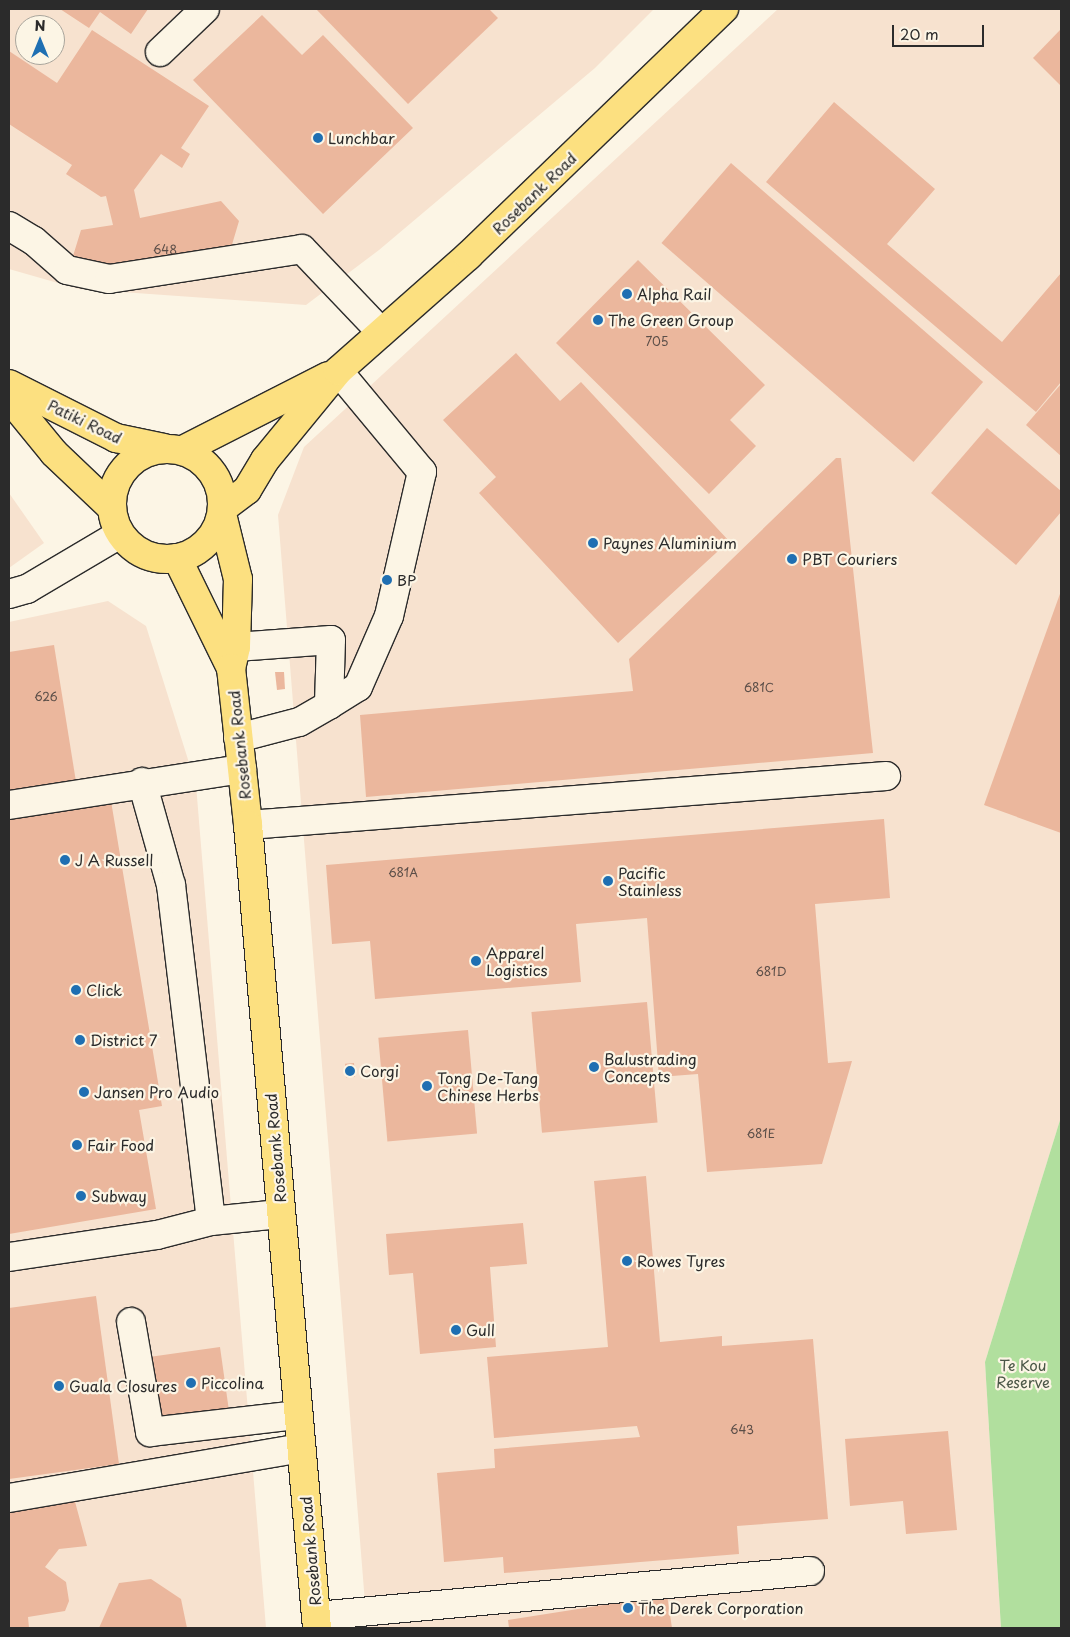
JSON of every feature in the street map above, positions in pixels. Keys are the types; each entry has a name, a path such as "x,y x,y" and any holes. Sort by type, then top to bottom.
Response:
{"main road":[{"name":"Rosebank Road","path":"316,1622 248,826 238,738 234,657 238,579 222,511 247,490 265,460 338,371 563,166 724,9"},
{"name":"Rosebank Road","path":"174,449 338,371"},
{"name":"Patiki Road","path":"9,384 116,438 174,449"},
{"name":"Patiki Road","path":"9,398 54,453 112,508"},
{"path":"174,449 202,460 216,477 222,511 213,535 197,550 177,558 149,556 120,534 112,508 120,474 132,460 174,449"},
{"name":"Rosebank Road","path":"177,558 234,657"}],"lane":[{"path":"160,52 205,9"},
{"path":"9,226 34,241 67,270 110,279 302,249 381,332"},
{"path":"238,738 300,722 358,687 389,616 422,472 338,371"},
{"path":"9,594 26,589 120,534"},
{"path":"234,657 331,640 329,705"},
{"path":"9,806 142,782 242,769"},
{"path":"248,826 886,776"},
{"path":"142,782 171,885 211,1221"},
{"path":"9,1258 157,1235 211,1221 280,1214"},
{"path":"131,1322 150,1432 298,1416"},
{"path":"9,1498 301,1448"},
{"path":"316,1622 810,1571"}],"shaded area":[{"path":"9,9 654,9 595,68 379,250 306,305 79,289 9,269"},
{"path":"778,9 1061,9 1061,1117 985,1362 1001,1628 367,1628 278,515 304,447"},
{"path":"9,493 44,543 9,568"},
{"path":"108,601 146,626 196,785 266,1628 9,1628 9,622"}],"green space":[{"name":"Te Kou Reserve","path":"1061,1117 1061,1628 1001,1628 985,1362"}],"building":[{"path":"60,9 148,9 131,34 100,12 89,28"},
{"path":"316,9 489,9 498,18 408,104"},
{"path":"262,15 302,55 323,35 413,128 323,214 193,80"},
{"path":"1061,29 1061,86 1033,58"},
{"path":"92,30 209,106 181,148 190,154 182,168 161,154 134,190 140,218 221,201 239,221 231,248 90,276 73,256 81,230 113,225 106,196 101,197 66,174 72,165 9,124 9,51 15,55 15,65 30,65 57,83"},
{"path":"834,102 935,189 887,244 1002,342 1061,273 1061,382 1036,412 766,182"},
{"path":"731,163 983,382 914,462 661,243"},
{"path":"638,260 765,385 730,420 756,446 709,494 556,343"},
{"path":"516,353 560,401 581,382 729,541 618,643 479,493 496,477 443,420"},
{"path":"1061,384 1061,456 1026,425"},
{"path":"987,428 1061,491 1061,512 1016,565 931,493"},
{"name":"PBT Couriers","path":"836,458 841,458 873,753 366,797 360,715 633,691 629,659"},
{"path":"1061,591 1061,833 984,805"},
{"path":"54,645 77,788 9,799 9,652"},
{"path":"275,672 284,672 285,689 277,690"},
{"path":"111,801 162,1106 139,1110 156,1209 9,1234 9,817"},
{"path":"884,819 890,898 815,904 828,1063 852,1061 822,1164 707,1172 698,1074 659,1077 647,918 576,924 581,982 375,999 370,941 332,944 326,865"},
{"name":"Balustrading Concepts","path":"647,1002 658,1123 542,1133 531,1012"},
{"name":"Tong De-Tang Chinese Herbs","path":"468,1030 477,1134 387,1141 378,1038"},
{"name":"Corgi","path":"354,1063 355,1077 346,1078 345,1064"},
{"path":"646,1176 660,1342 722,1336 722,1346 813,1339 828,1519 737,1526 739,1554 504,1573 503,1557 444,1562 437,1473 495,1468 494,1449 640,1437 637,1426 494,1438 487,1357 608,1347 594,1181"},
{"path":"523,1223 527,1264 490,1267 496,1347 420,1354 413,1273 389,1275 386,1234"},
{"name":"Guala Closures","path":"96,1296 119,1464 9,1479 9,1308"},
{"name":"Piccolina","path":"220,1347 229,1411 162,1421 153,1356"},
{"path":"948,1431 957,1530 906,1534 903,1501 850,1506 845,1439"},
{"path":"74,1498 87,1546 59,1549 45,1567 66,1582 69,1601 65,1611 28,1617 29,1628 9,1628 9,1508"},
{"path":"151,1579 181,1599 187,1628 99,1628 119,1583"},
{"name":"The Derek Corporation","path":"667,1595 672,1628 509,1628 508,1620"}],"place":[{"name":"Lunchbar","path":"318,138"},
{"name":"Alpha Rail","path":"627,294"},
{"name":"The Green Group","path":"598,320"},
{"name":"Paynes Aluminium","path":"593,543"},
{"name":"PBT Couriers","path":"792,559"},
{"name":"BP","path":"387,580"},
{"name":"J A Russell","path":"65,860"},
{"name":"Pacific Stainless","path":"608,881"},
{"name":"Apparel Logistics","path":"476,961"},
{"name":"Click","path":"76,990"},
{"name":"District 7","path":"80,1040"},
{"name":"Balustrading Concepts","path":"594,1067"},
{"name":"Corgi","path":"350,1071"},
{"name":"Tong De-Tang Chinese Herbs","path":"427,1086"},
{"name":"Jansen Pro Audio","path":"84,1092"},
{"name":"Fair Food","path":"77,1145"},
{"name":"Subway","path":"81,1196"},
{"name":"Rowes Tyres","path":"627,1261"},
{"name":"Gull","path":"456,1330"},
{"name":"Piccolina","path":"191,1383"},
{"name":"Guala Closures","path":"59,1386"},
{"name":"The Derek Corporation","path":"628,1608"}]}
